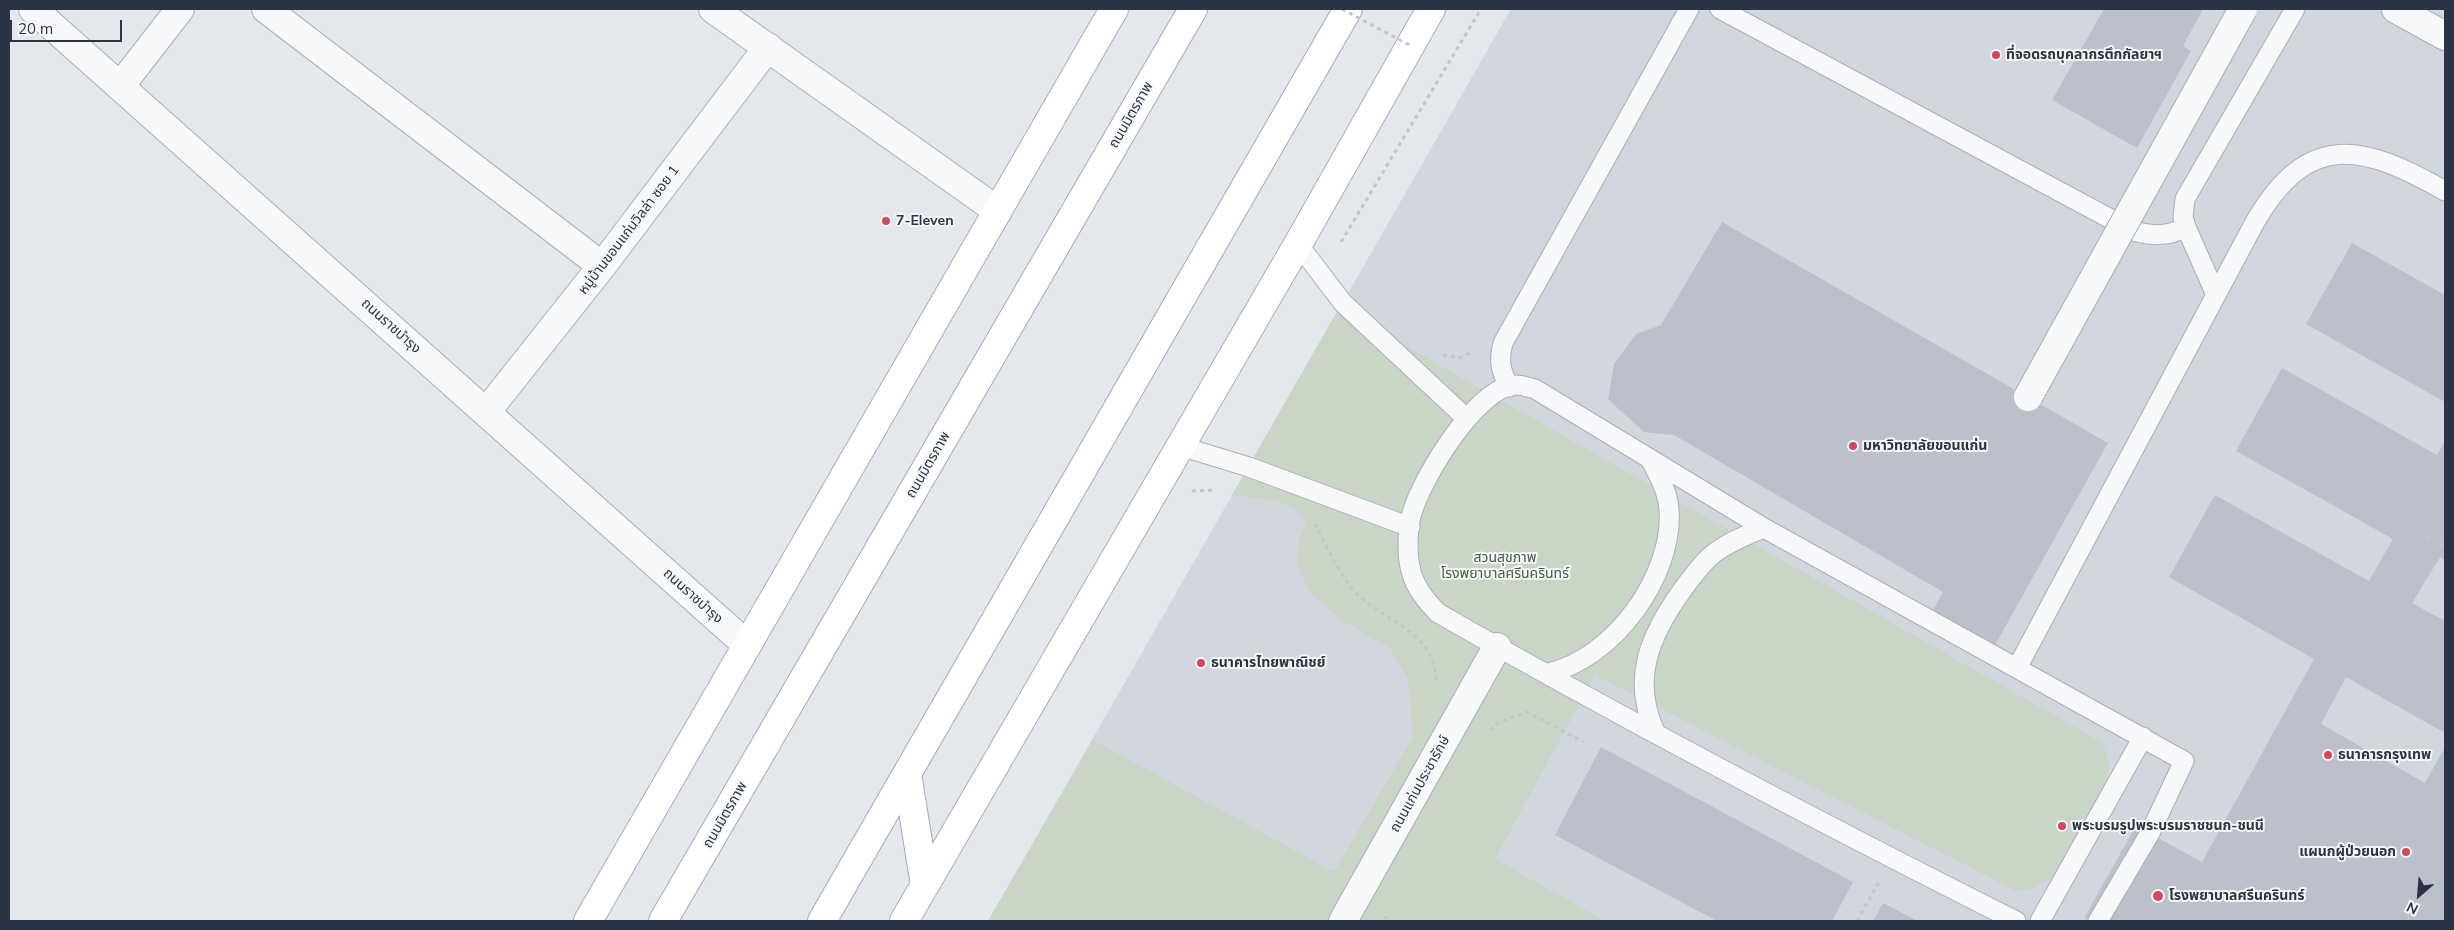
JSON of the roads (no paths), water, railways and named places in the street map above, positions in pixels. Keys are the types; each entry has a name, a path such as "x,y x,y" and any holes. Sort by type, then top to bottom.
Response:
{"main road":[{"path":"588,921 1114,9"},
{"name":"ถนนมิตรภาพ","path":"663,921 1193,9"},
{"path":"822,921 1348,9"},
{"path":"904,921 1298,244 1431,9"},
{"path":"907,774 925,884"}],"street":[{"name":"ถนนราชบำรุง","path":"33,9 121,85 747,645"},
{"path":"121,85 180,9"},
{"path":"266,9 602,266"},
{"path":"713,9 998,211"},
{"path":"2028,397 2243,9"},
{"path":"2396,9 2445,36"},
{"name":"หมู่บ้านขอนแก่นวิลล่า ซอย 1","path":"487,412 602,266 768,47"},
{"name":"ถนนแก่นประชารักษ์","path":"1343,921 1497,647"}],"lane":[{"path":"1509,387 1501,372 1499,357 1503,343 1689,9"},
{"path":"1720,9 2133,231 2159,236 2177,232 2186,227"},
{"path":"2216,295 2186,227 2183,208 2185,199 2295,9"},
{"path":"2017,668 2216,295 2266,203 2280,184 2315,159 2331,154 2363,156 2407,170 2445,191"},
{"path":"1298,244 1343,303 1467,419"},
{"path":"2016,921 1892,859 1656,734 1438,613 1420,595 1411,573 1408,546 1412,513 1422,487 1451,438 1467,419 1498,391 1516,385 1535,390 1764,528 2184,761 2150,834 2098,921"},
{"path":"1180,446 1249,467 1410,527"},
{"path":"1548,674 1576,664 1612,639 1642,598 1659,565 1668,537 1669,508 1661,480 1650,459"},
{"path":"1656,734 1648,716 1644,674 1648,654 1668,609 1698,568 1712,555 1728,544 1764,528"},
{"path":"2040,921 2143,737"}],"place":[{"name":"ที่จอดรถบุคลากรตึกกัลยาฯ","path":"1996,55"},
{"name":"7-Eleven","path":"886,221"},
{"name":"มหาวิทยาลัยขอนแก่น","path":"1853,446"},
{"name":"ธนาคารไทยพาณิชย์","path":"1201,663"},
{"name":"ธนาคารกรุงเทพ","path":"2328,755"},
{"name":"พระบรมรูปพระบรมราชชนก-ชนนี","path":"2062,826"},
{"name":"แผนกผู้ป่วยนอก","path":"2406,852"},
{"name":"โรงพยาบาลศรีนครินทร์","path":"2158,896"}],"park label":[{"name":"สวนสุขภาพ โรงพยาบาลศรีนครินทร์","path":"1505,566"}]}
